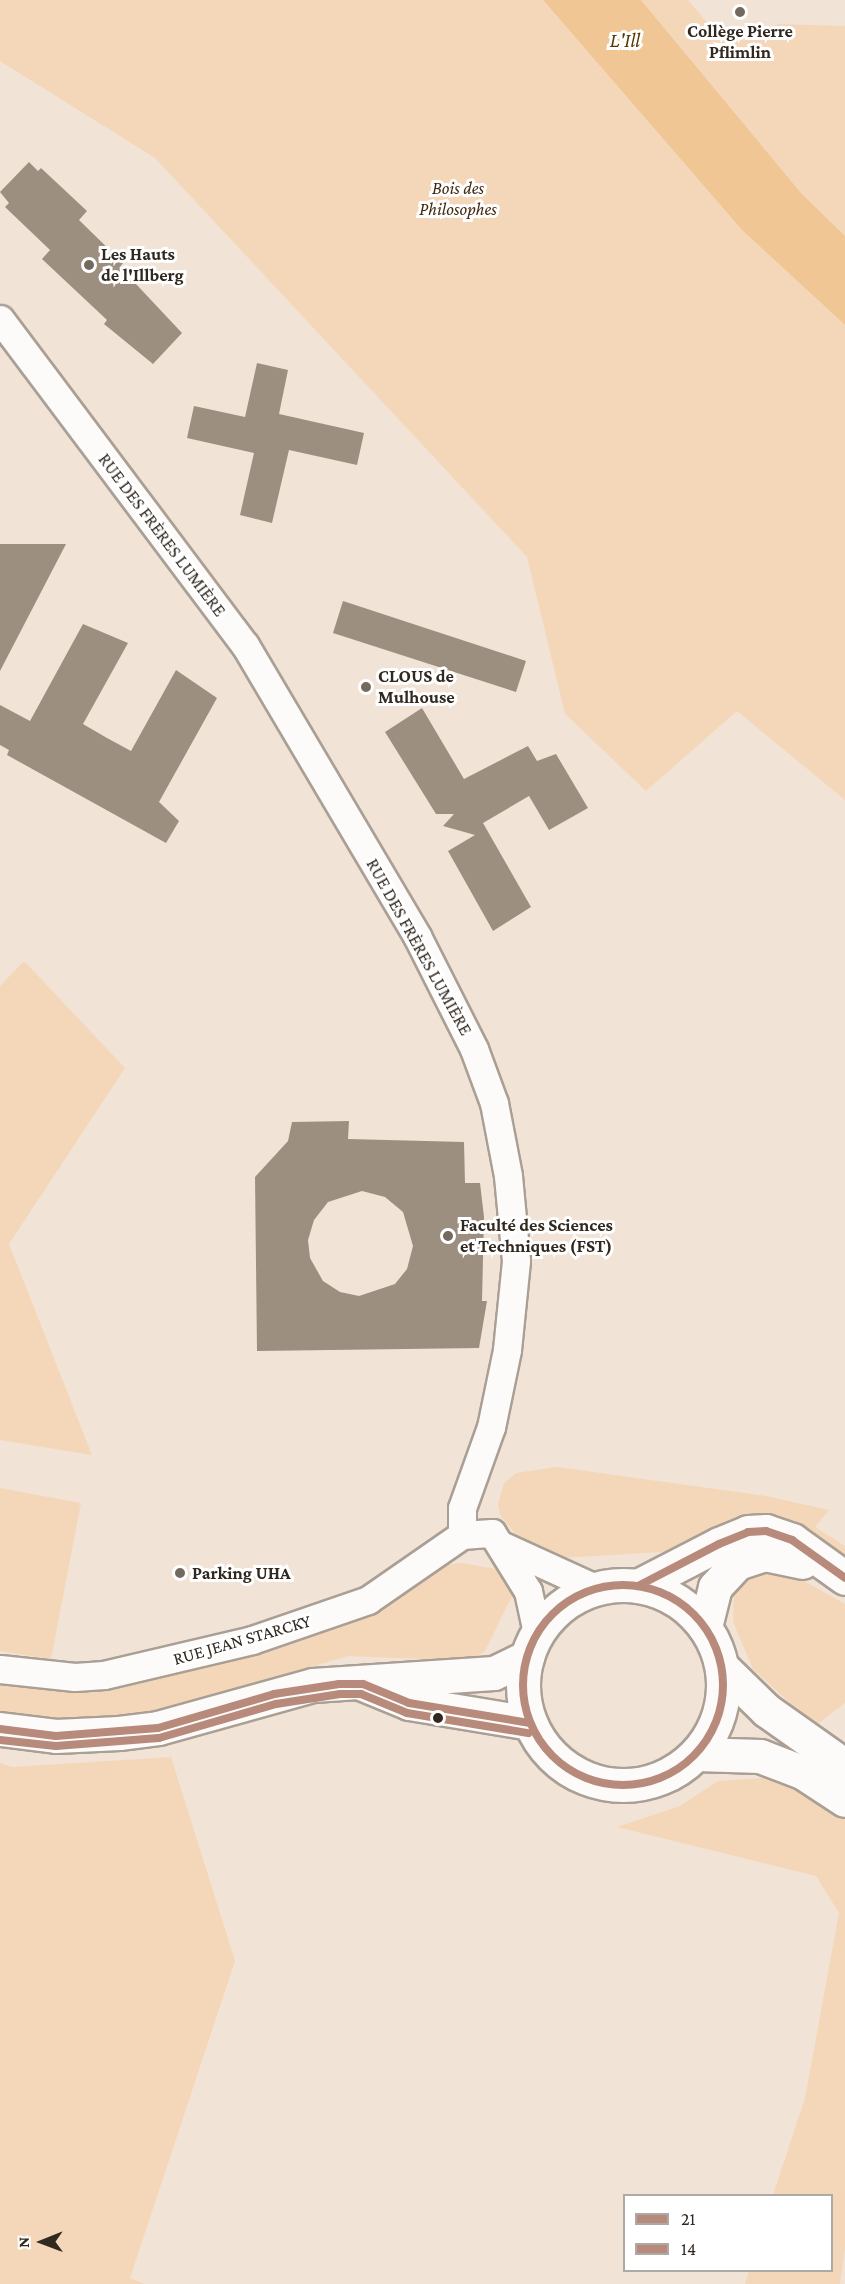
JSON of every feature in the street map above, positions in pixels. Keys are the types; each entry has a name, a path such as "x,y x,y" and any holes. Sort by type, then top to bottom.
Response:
{"main road":[{"path":"638,1586 719,1544 748,1532 766,1531 792,1540 845,1579"},
{"path":"705,1627 715,1587 751,1556 791,1557 845,1579"},
{"path":"0,1729 56,1736 119,1733 158,1728 313,1685 363,1684 494,1673 532,1645 555,1612 595,1588 638,1586 675,1599 705,1627 722,1667 723,1698 714,1728 696,1754 654,1781 629,1786 597,1782 553,1756 530,1723 523,1679 532,1645"},
{"path":"722,1667 766,1710 845,1766"},
{"path":"363,1684 409,1702 530,1723"},
{"path":"696,1754 760,1756 802,1772 845,1800"}],"street":[{"name":"RUE DES FRÈRES LUMIÈRE","path":"0,319 245,645 417,936 474,1049 496,1113 508,1176 516,1261 507,1350 490,1427 462,1509 462,1535"},
{"path":"462,1535 497,1539 595,1588"},
{"name":"RUE JEAN STARCKY","path":"0,1669 65,1677 104,1675 252,1640 368,1600 462,1535"},
{"path":"497,1539 528,1592 532,1645"}],"green space":[{"name":"Bois des Philosophes","path":"0,0 543,0 742,230 845,325 845,800 737,711 646,791 565,714 527,557 155,158 0,61"},
{"path":"641,0 688,0 720,38 779,24 845,26 845,236 801,193"},
{"path":"24,961 125,1068 9,1244 92,1455 0,1440 0,986"},
{"path":"557,1467 766,1496 829,1510 815,1527 845,1546 845,1554 791,1529 678,1551 559,1558 516,1535 500,1515 498,1504 504,1483 516,1473"},
{"path":"0,1488 81,1503 51,1659 0,1651"},
{"path":"461,1563 496,1569 513,1594 485,1651 470,1661 348,1656 157,1713 61,1721 0,1714 0,1679 118,1685 157,1677 219,1661 439,1566"},
{"path":"757,1569 791,1574 845,1604 845,1703 815,1726 753,1669 733,1622 734,1587"},
{"path":"171,1757 235,1961 130,2278 145,2284 0,2284 0,1763 12,1767"},
{"path":"765,1778 796,1784 845,1818 845,2249 840,2284 745,2284 749,2272 833,2272 833,2194 773,2194 805,2098 839,1913 816,1876 617,1827 680,1806 718,1781"}],"water":[{"name":"L'Ill","path":"543,0 641,0 801,193 845,236 845,325 742,230"}],"building":[{"name":"Les Hauts de l'Illberg","path":"29,162 38,171 41,168 87,211 79,220 123,263 120,267 182,333 153,364 104,324 107,320 42,259 50,250 5,207 9,203 0,192"},
{"path":"257,363 288,370 279,414 364,433 357,465 289,450 272,523 240,515 254,453 187,438 194,406 245,417"},
{"path":"0,544 66,544 0,671"},
{"path":"343,601 526,661 516,692 333,633"},
{"path":"83,624 128,643 83,724 107,738 131,751 176,670 217,698 159,802 179,821 166,843 7,755 9,750 0,745 0,705 30,721"},
{"path":"422,708 464,779 528,746 537,761 556,754 588,808 549,830 529,796 483,823 531,907 493,931 448,851 475,835 443,826 454,814 436,814 385,732"},
{"name":"Faculté des Sciences et Techniques (FST)","path":"349,1121 348,1139 464,1142 465,1183 480,1183 484,1217 482,1301 487,1301 479,1348 257,1351 255,1177 288,1141 292,1122","holes":["362,1191 385,1197 403,1212 413,1246 407,1269 395,1284 359,1296 340,1292 323,1281 310,1258 308,1240 314,1220 328,1202"]}],"transit line":[{"name":"21","path":"638,1586 719,1544 748,1532 766,1531 792,1540 845,1578"},
{"name":"21","path":"623,1585 652,1589 679,1602 694,1614 706,1629 719,1656 723,1685 719,1714 706,1741 694,1756 679,1768 652,1781 623,1785 594,1781 567,1768 552,1756 540,1741 527,1714 523,1685 527,1656 540,1629 552,1614 567,1602 594,1589 623,1585"},
{"name":"21","path":"0,1729 56,1736 158,1728 274,1694 339,1684 363,1684 409,1703 530,1723"},
{"name":"14","path":"0,1740 56,1746 159,1738 276,1704 340,1694 361,1694 407,1713 528,1733"}],"place":[{"name":"Collège Pierre Pflimlin","path":"740,12"},
{"name":"Les Hauts de l'Illberg","path":"89,265"},
{"name":"CLOUS de Mulhouse","path":"366,687"},
{"name":"Faculté des Sciences et Techniques (FST)","path":"448,1236"},
{"name":"Parking UHA","path":"180,1573"}]}
